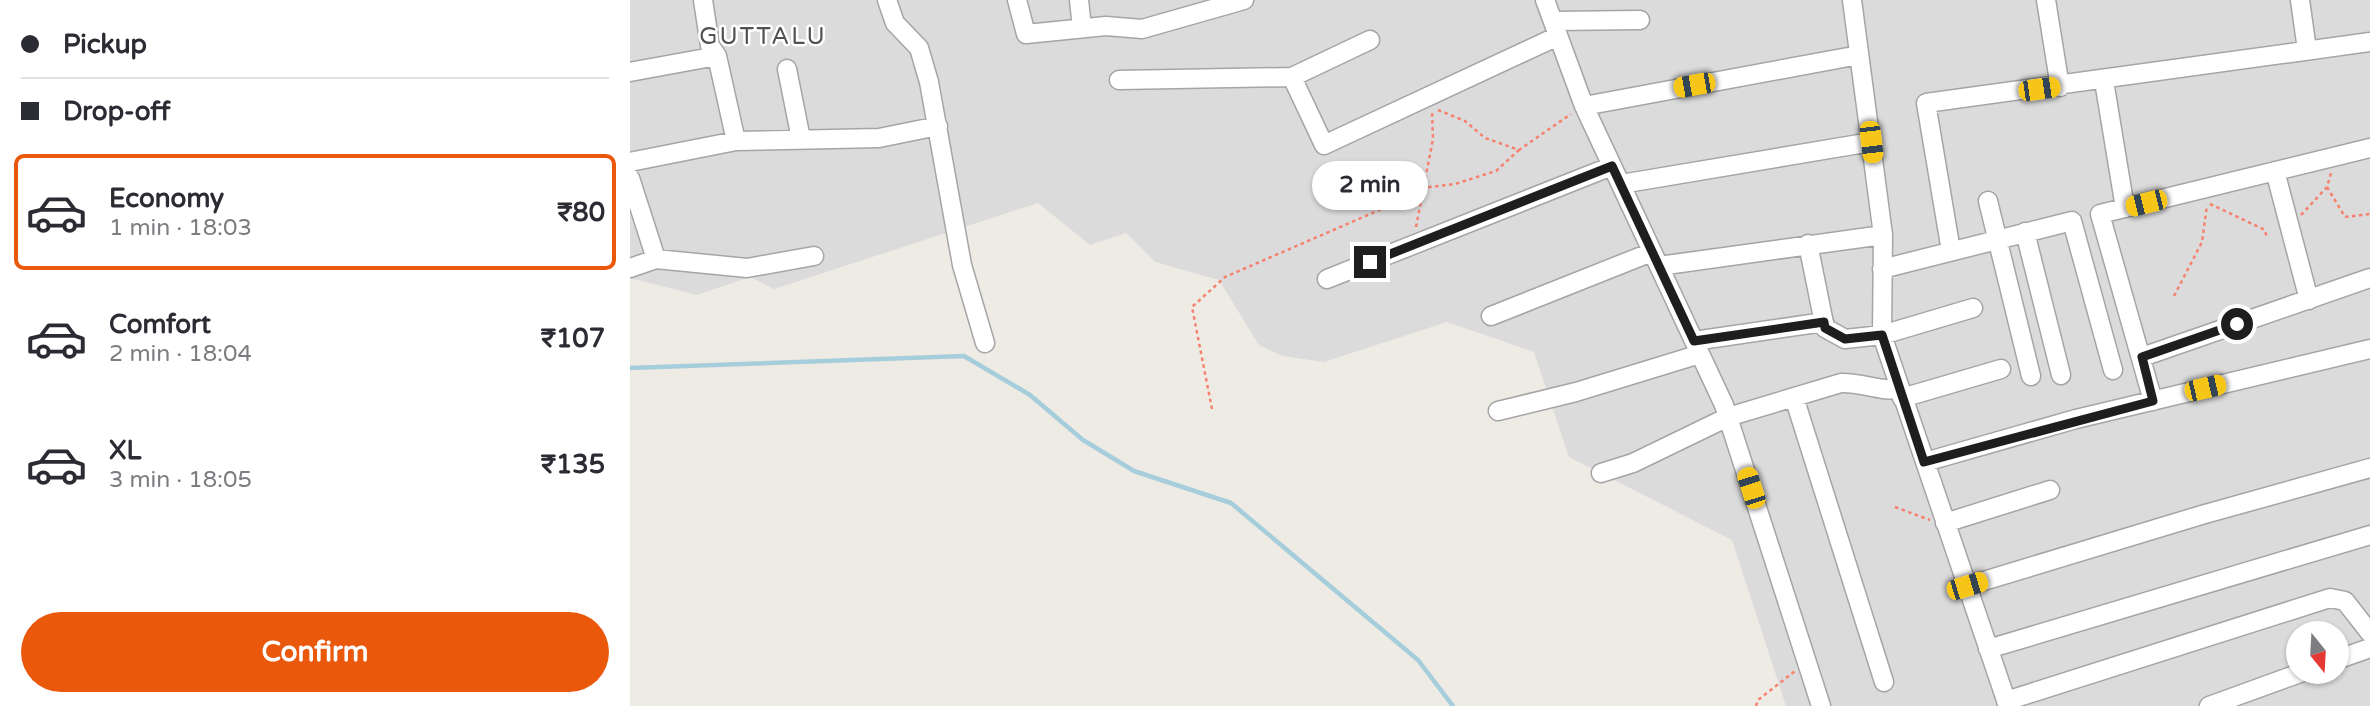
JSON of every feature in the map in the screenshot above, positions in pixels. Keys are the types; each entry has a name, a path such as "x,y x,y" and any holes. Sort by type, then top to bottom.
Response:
{"street":[{"path":"703,0 710,46 717,56 736,141"},
{"path":"887,0 895,23 919,48 938,126 962,265 985,343"},
{"path":"1017,0 1026,34 1106,26 1142,29 1244,0"},
{"path":"1079,0 1082,28"},
{"path":"1545,0 1584,106 1728,417 1821,706"},
{"path":"1852,0 1883,235 1882,335 2007,703 2330,598 2345,601 2370,633"},
{"path":"2046,0 2060,87"},
{"path":"2300,0 2307,50"},
{"path":"1292,77 1324,145 1556,29 1640,20"},
{"path":"1119,80 1292,77 1370,40"},
{"path":"1951,251 1926,103 2104,81 2370,42"},
{"path":"1584,106 1859,55"},
{"path":"630,72 717,56"},
{"path":"787,69 801,139"},
{"path":"2104,81 2124,208"},
{"path":"630,162 736,141 879,138 938,126"},
{"path":"1621,184 1871,142"},
{"path":"2153,401 2100,214 2208,195 2275,171 2370,148"},
{"path":"1326,279 1612,166"},
{"path":"2275,171 2309,300"},
{"path":"630,178 656,259"},
{"path":"1988,201 2031,376"},
{"path":"1882,268 2072,221 2113,370"},
{"path":"2025,232 2061,375"},
{"path":"1491,316 1656,259 1883,235"},
{"path":"1808,244 1825,328 1845,339 1882,335 1973,309"},
{"path":"630,268 656,259 747,268 814,256"},
{"path":"2142,357 2370,278"},
{"path":"1497,411 1576,392 1697,348 1824,322"},
{"path":"1924,462 2153,401 2370,349"},
{"path":"1601,473 1633,463 1728,417 1842,383 1854,382 1901,393 2001,369"},
{"path":"1794,397 1884,682"},
{"path":"1967,586 2205,514 2370,468"},
{"path":"1944,520 2050,490"},
{"path":"1988,649 2370,536"},
{"path":"2349,655 2370,648"},
{"path":"2209,706 2286,678"}],"path":[{"path":"1212,409 1192,307 1225,277 1384,208 1422,188 1455,184 1496,171 1519,150 1584,106"},
{"path":"1413,245 1433,139 1432,107 1465,121 1485,138 1519,150"},
{"path":"2290,226 2327,187 2334,156"},
{"path":"2327,187 2345,217 2370,214"},
{"path":"2174,296 2202,242 2208,195 2265,230 2267,239"},
{"path":"1895,507 1930,520 1944,520"},
{"path":"1756,706 1758,700 1782,679 1807,664"}],"shaded area":[{"path":"630,0 2370,0 2370,706 1786,706 1732,540 1569,457 1534,352 1447,322 1324,362 1282,356 1259,345 1219,280 1155,262 1126,233 1090,245 1038,203 774,289 750,277 697,295 630,278"}],"waterway":[{"path":"630,368 964,356 1030,395 1083,440 1134,471 1231,503 1418,660 1453,706"}],"district":[{"name":"GUTTALU","path":"763,36"}],"route":[{"path":"1370,262 1612,166 1694,341 1824,322 1825,328 1845,339 1882,335 1924,462 2076,419 2153,401 2142,357 2237,324"}]}
